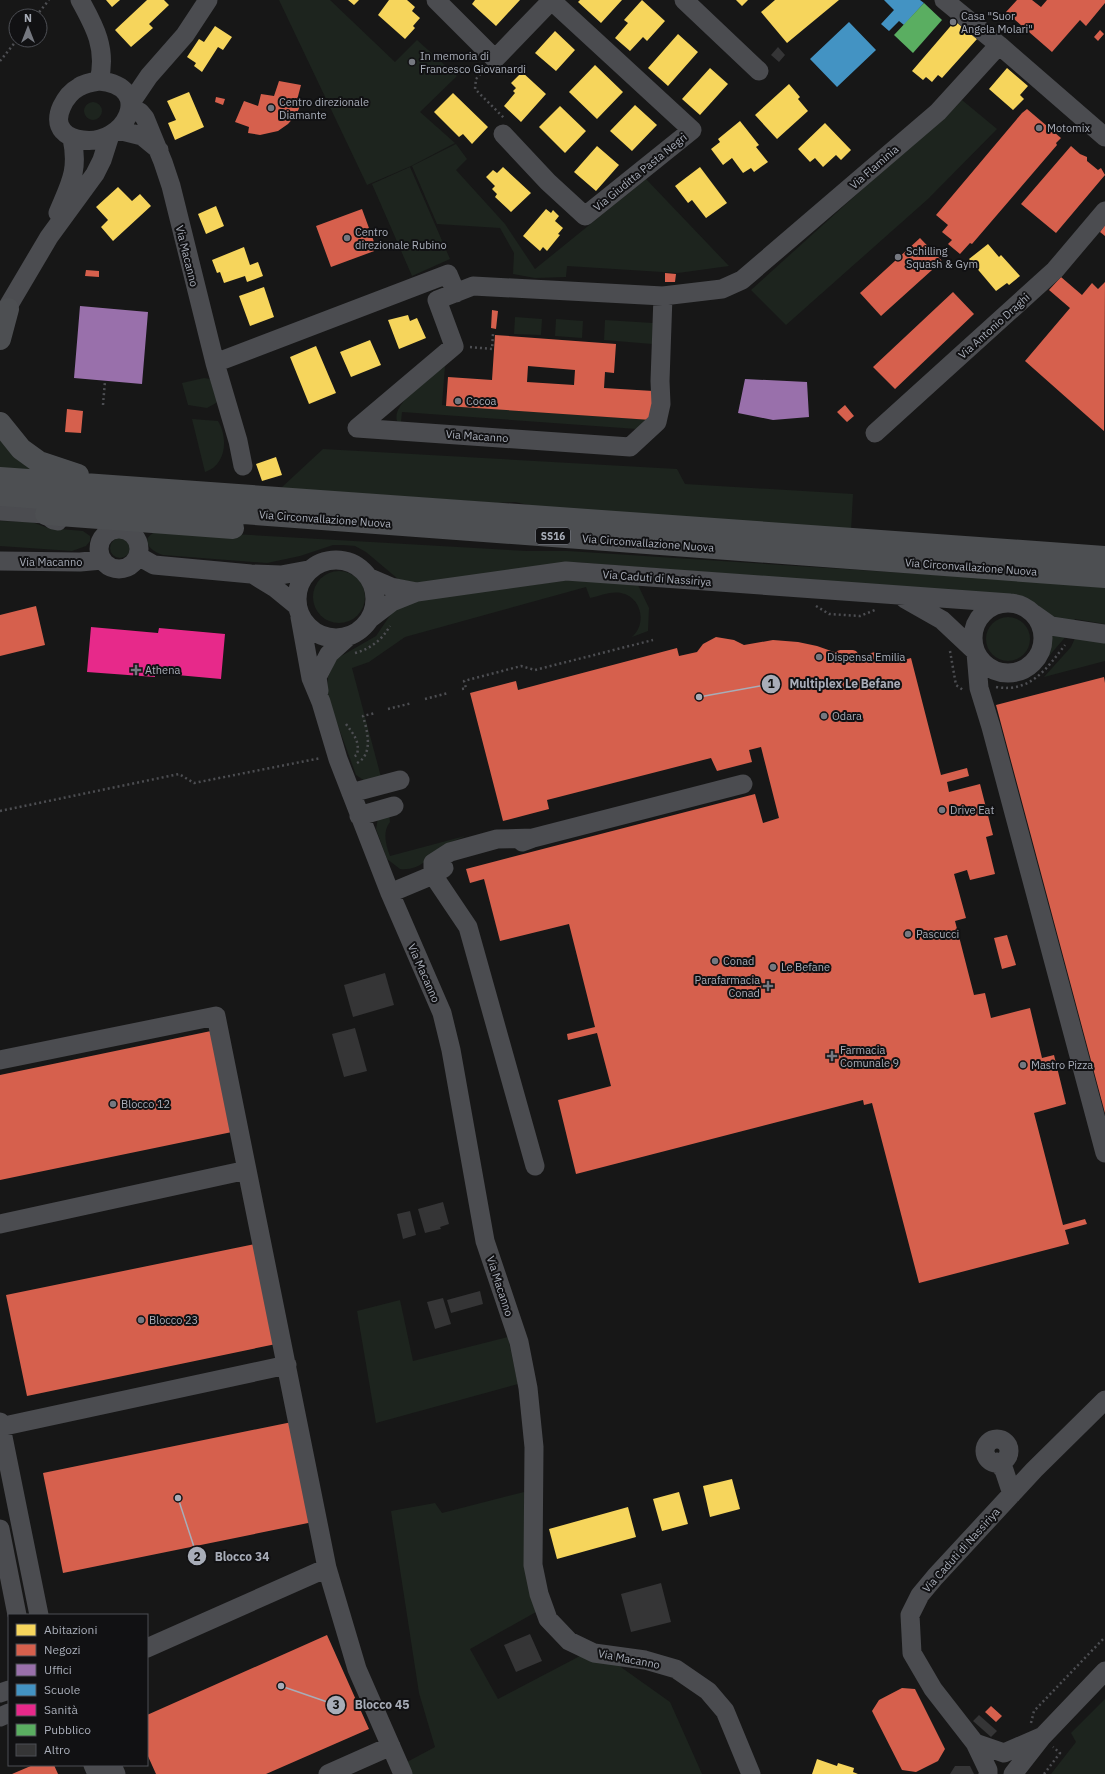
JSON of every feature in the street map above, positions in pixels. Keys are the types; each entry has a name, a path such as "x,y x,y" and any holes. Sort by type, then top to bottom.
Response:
{"main road":[{"path":"0,339 3,315"},
{"path":"0,423 21,449 39,462 61,470 119,486"},
{"name":"Via Circonvallazione Nuova","path":"0,478 1105,558"},
{"name":"Via Circonvallazione Nuova","path":"0,495 1105,576"},
{"path":"45,514 308,533 501,532"}],"street":[{"path":"80,0 99,38 110,51 120,77 126,97 124,124 114,132 99,139 86,140 72,138 63,132 60,126 60,110 69,95 78,87 90,82 108,82 126,97"},
{"path":"126,97 170,54 185,35 208,0"},
{"path":"436,0 495,59 552,0"},
{"name":"Via Giuditta Pasta Negri","path":"503,134 548,182 585,216 692,130 552,0"},
{"path":"684,0 759,71"},
{"path":"953,3 1105,137"},
{"path":"99,38 103,60 99,81"},
{"name":"Via Flaminia","path":"663,296 722,289 742,280 938,112 999,45"},
{"name":"Via Macanno","path":"126,97 145,118 171,186 215,363 238,441 243,466"},
{"path":"3,315 49,237 95,174 114,132"},
{"name":"Via Macanno","path":"114,132 142,136 158,150"},
{"path":"49,237 74,176 76,165 72,138"},
{"name":"Via Antonio Draghi","path":"875,432 1055,270 1105,212"},
{"path":"215,363 448,274 456,293"},
{"path":"454,346 438,300 473,286 663,296"},
{"name":"Via Macanno","path":"454,346 357,428 630,447 657,422 661,404 660,381 663,296"},
{"path":"0,511 45,514 53,520 93,524 106,534"},
{"path":"135,536 143,529 156,523"},
{"path":"116,530 123,530 135,536 138,543 138,556 135,562 124,569 111,568 102,560 99,548 106,534 116,530"},
{"path":"138,556 154,565 251,574 281,575 308,570 321,562 336,559 352,562 364,570 370,578 375,590 376,604 371,618"},
{"name":"Via Macanno","path":"0,561 80,562 102,560"},
{"name":"Via Macanno","path":"308,570 301,579 296,596 310,678 321,702 340,764 390,893 442,1013 451,1050 485,1241 519,1342 528,1388 534,1447 533,1564 539,1594 548,1619 569,1640 594,1653 645,1660 676,1669 708,1691 725,1711 751,1774"},
{"name":"Via Caduti di Nassiriya","path":"371,618 392,602 417,592 566,571 1010,603 1023,606 1051,626 1105,634"},
{"path":"251,574 275,588 299,611 307,626 317,634 351,645"},
{"name":"Via Caduti di Nassiriya","path":"370,578 391,587 417,592"},
{"name":"Via Caduti di Nassiriya","path":"898,596 942,620 976,652 986,666 998,672 1016,673 1030,666 1039,656 1044,643 1042,626 1034,614"},
{"path":"1010,603 992,607 979,618 973,634 979,688 991,727 1105,1153"},
{"name":"Via Macanno","path":"321,702 317,677 330,654 351,645 371,618"},
{"path":"352,794 400,780"},
{"path":"535,1166 468,927 433,875 433,863 450,852 497,839 533,838 743,784"},
{"path":"360,816 394,806"},
{"path":"390,893 433,875"},
{"path":"0,1060 216,1016 327,1568 357,1669 403,1774"},
{"path":"0,1224 247,1170"},
{"path":"39,1614 0,1425 287,1365"},
{"name":"Via Caduti di Nassiriya","path":"988,1774 988,1770 975,1743 933,1689 912,1653 910,1615 920,1595 1034,1470 1104,1400"},
{"path":"1012,1494 1004,1470 1003,1456 1014,1459 1034,1470"},
{"path":"0,1529 17,1614"},
{"path":"148,1648 327,1568"},
{"path":"1013,1774 1042,1737 1105,1670"},
{"path":"975,1743 1004,1753 1042,1737"},
{"path":"328,1774 391,1746"}],"path":[{"path":"42,8 49,0"},
{"path":"0,61 11,48"},
{"path":"495,59 476,79 476,89 508,121 503,134"},
{"path":"454,346 492,349 493,334"},
{"path":"103,406 105,381"},
{"path":"811,604 829,614 860,616 874,610 882,610"},
{"path":"351,645 367,650 387,631 390,625"},
{"path":"462,690 466,688 464,681 521,666 535,670 653,640"},
{"path":"990,686 1001,688 1016,687 1030,682 1043,673 1067,642"},
{"path":"949,646 956,685 965,692"},
{"path":"425,699 448,693"},
{"path":"388,709 412,703"},
{"path":"0,811 179,774 194,783 324,757 340,764 360,761 364,756 368,738 363,716 375,713"},
{"path":"340,764 357,755 359,747 357,739 343,720"}],"shaded area":[{"path":"279,0 330,0 395,62 417,40 457,76 420,112 455,143 411,166 367,185"},
{"path":"962,100 997,129 928,199 786,325 751,290 909,147 948,115"},
{"path":"89,102 97,102 102,107 100,118 97,120 89,120 84,115 84,107"},
{"path":"456,144 467,159 456,170 505,224 535,269 646,179 729,266 678,273 567,266 566,277 535,278 513,274 514,253 500,228 437,224 412,166"},
{"path":"410,167 450,259 412,276 372,184"},
{"path":"515,317 542,319 541,335 514,334"},
{"path":"556,319 583,321 582,338 555,336"},
{"path":"605,320 653,323 652,344 604,340"},
{"path":"445,366 442,405 651,420 637,429 402,412 401,422 397,421 397,414 400,406 406,398"},
{"path":"204,378 210,379 217,401 216,403 207,408 188,405 182,383"},
{"path":"192,419 218,421 223,435 224,450 221,457 218,463 205,472"},
{"path":"0,438 38,471 0,468"},
{"path":"323,449 677,469 685,484 853,494 851,531 547,509 515,502 498,503 281,488"},
{"path":"0,521 32,522 48,528 83,531 90,536 90,541 86,546 72,551 0,546"},
{"path":"163,530 527,551 568,551 1105,586 1105,624 1075,619 1073,623 1051,616 1022,600 1004,595 574,562 417,583 398,579 366,552 355,546 333,545 300,556 267,563 163,555 152,549 147,542 151,535"},
{"path":"116,538 124,538 130,544 130,552 124,558 116,558 110,552 110,544"},
{"path":"339,571 349,573 357,579 363,587 365,597 363,607 357,615 349,621 339,623 329,621 321,615 315,607 313,597 315,587 321,579 329,573"},
{"path":"578,579 637,583 649,608 648,631 632,637 637,632 641,618 638,605 634,600 621,593 606,594 590,598 586,587 405,637 369,662 352,668 381,777 365,781 356,775 329,701 327,688 328,677 336,659 376,636 393,611 406,601"},
{"path":"1008,617 1020,621 1026,627 1030,639 1026,651 1020,657 1008,661 996,657 990,651 986,639 990,627 996,621"},
{"path":"1049,632 1068,634 1042,664 1049,646"},
{"path":"1076,636 1105,641 1105,661 1044,677 1071,647"},
{"path":"389,814 390,822 385,834 390,856 465,836 447,844 428,860 418,866 400,869 387,859 376,829 378,818"},
{"path":"400,1300 413,1361 508,1337 518,1384 376,1423 357,1311"},
{"path":"524,1492 524,1566 536,1612 470,1649 498,1699 580,1656 618,1665 670,1702 702,1774 412,1774 407,1762 435,1747 419,1693 391,1511 435,1503 442,1513"},
{"path":"1105,1699 1105,1774 1051,1774 1076,1742 1071,1733"}],"building: Abitazioni":[{"path":"106,0 120,0 112,7"},
{"path":"147,0 164,0 169,5 149,24 153,28 131,47 115,30"},
{"path":"348,0 359,0 354,5"},
{"path":"389,0 407,0 415,7 412,11 420,18 413,26 415,28 405,39 378,15"},
{"path":"475,0 520,0 496,26 472,4"},
{"path":"580,0 622,0 601,23 578,2"},
{"path":"642,0 665,21 647,41 643,37 630,51 615,38 628,23 624,20"},
{"path":"736,0 748,0 742,6"},
{"path":"775,0 839,0 787,43 761,12"},
{"path":"955,21 977,39 942,78 938,75 932,82 926,77 923,80 912,71"},
{"path":"215,26 232,37 223,50 218,47 202,72 194,66 196,63 187,57 199,39 204,42"},
{"path":"555,31 575,50 556,71 535,53"},
{"path":"678,34 698,52 668,86 648,68"},
{"path":"595,65 623,92 597,119 569,92"},
{"path":"710,68 728,84 700,115 682,99"},
{"path":"1007,68 1028,86 1020,95 1024,99 1013,110 989,89"},
{"path":"522,72 546,94 521,122 504,106 515,93 513,91 516,88 511,83"},
{"path":"789,84 800,97 798,99 808,111 777,139 755,115"},
{"path":"189,92 204,127 175,140 168,123 176,120 167,101"},
{"path":"453,93 488,127 472,144 463,134 459,137 434,112"},
{"path":"635,105 657,125 632,151 610,131"},
{"path":"560,106 586,131 565,153 539,127"},
{"path":"740,121 759,145 756,147 768,162 754,172 751,168 743,173 732,158 723,165 711,149 720,142 718,139"},
{"path":"825,123 851,150 841,160 836,155 823,167 815,158 810,162 798,149"},
{"path":"597,146 619,165 596,191 574,172"},
{"path":"503,167 531,193 511,212 495,197 497,194 492,189 495,186 486,177 493,170 497,173"},
{"path":"700,167 727,203 706,218 692,200 688,203 675,186"},
{"path":"118,187 132,201 140,194 151,206 113,241 101,227 108,220 96,207"},
{"path":"216,206 224,226 206,234 198,214"},
{"path":"546,209 551,213 553,210 559,216 555,221 563,228 558,234 560,235 547,251 543,247 540,251 523,236"},
{"path":"988,244 999,257 1001,255 1020,276 1009,285 1007,283 996,291 969,259"},
{"path":"244,247 250,265 258,262 263,276 247,282 245,276 224,283 220,272 217,273 212,260"},
{"path":"264,287 274,317 250,326 239,296"},
{"path":"408,315 410,321 417,318 426,338 399,349 388,320"},
{"path":"370,340 381,365 351,377 340,352"},
{"path":"316,346 336,393 309,404 290,357"},
{"path":"276,457 282,475 262,481 256,464"},
{"path":"732,1479 740,1509 710,1517 703,1486"},
{"path":"679,1492 688,1524 662,1531 653,1499"},
{"path":"628,1507 636,1537 557,1559 549,1529"},
{"path":"817,1759 837,1766 838,1763 854,1768 853,1772 858,1774 812,1774"}],"building: Negozi":[{"path":"1017,0 1032,0 1041,7 1047,0 1105,0 1105,3 1086,26 1080,20 1052,52 1006,12"},
{"path":"1100,30 1104,34 1098,41 1094,37"},
{"name":"Centro direzionale Diamante","path":"279,81 301,85 296,104 301,104 296,115 288,124 278,131 260,135 248,133 249,127 235,122 244,101 258,106 261,94 274,96"},
{"path":"216,97 225,99 223,105 215,102"},
{"path":"1027,109 1061,138 1056,143 1057,145 972,244 970,243 960,254 948,244 952,240 942,232 948,225 936,215"},
{"path":"1071,146 1080,154 1087,157 1087,161 1098,170 1101,168 1105,175 1056,233 1021,204"},
{"name":"Centro direzionale Rubino","path":"362,209 377,250 331,267 316,226"},
{"path":"1105,225 1105,236 1100,232"},
{"path":"920,238 942,261 881,316 860,293"},
{"path":"86,270 99,271 99,277 85,276"},
{"path":"665,273 676,274 675,282 665,282"},
{"path":"1061,277 1082,295 1092,283 1098,289 1105,282 1104,431 1025,361 1070,308 1049,290"},
{"path":"953,292 974,314 895,389 873,367"},
{"path":"492,310 498,311 496,329 491,328"},
{"path":"495,335 616,344 614,373 605,372 604,388 653,391 651,420 446,406 448,377 492,380","holes":["528,366 575,370 574,385 527,382"]},
{"path":"845,405 854,416 847,422 837,412"},
{"path":"67,409 83,411 81,433 65,432"},
{"path":"36,606 45,645 0,656 0,615"},
{"name":"Le Befane","path":"716,637 734,640 744,645 773,640 798,642 817,646 834,652 840,650 853,650 860,656 875,652 878,662 892,658 893,663 911,658 941,775 967,768 969,776 947,782 949,792 980,784 993,835 986,837 995,874 970,880 967,870 954,874 966,918 955,921 974,995 985,993 991,1018 1030,1008 1042,1058 1054,1055 1066,1104 1034,1113 1063,1225 1085,1219 1087,1224 1065,1230 1069,1244 919,1283 872,1103 864,1105 863,1100 576,1174 558,1100 611,1086 597,1033 568,1040 567,1034 595,1027 569,924 500,941 484,879 470,883 466,869 755,794 763,823 779,818 761,747 749,750 752,762 717,771 711,758 547,800 549,809 503,821 470,693 516,681 518,690 677,648 679,656 697,652 703,644"},
{"path":"1104,677 1105,683 1105,1113 996,705"},
{"path":"1007,935 1016,965 1002,969 994,938"},
{"name":"Blocco 12","path":"211,1031 232,1132 0,1180 0,1075"},
{"name":"Blocco 23","path":"255,1244 276,1344 27,1396 6,1295"},
{"path":"292,1422 313,1522 63,1573 43,1473"},
{"path":"327,1635 369,1729 266,1774 156,1774 148,1756 148,1715"},
{"path":"902,1688 915,1689 945,1749 938,1761 916,1772 902,1770 872,1711 879,1700"},
{"path":"991,1706 1002,1716 996,1722 985,1712"},
{"path":"31,1766 54,1766 58,1774 12,1774"}],"building: Uffici":[{"path":"80,306 148,312 142,384 74,378"},
{"path":"745,379 807,382 809,417 773,420 738,413"}],"building: Scuole":[{"path":"884,0 920,0 924,3 904,25 899,21 889,31 881,24 894,10"},
{"path":"849,22 876,50 837,87 810,59"}],"building: Sanità":[{"path":"91,627 158,633 159,628 225,634 221,679 155,673 155,677 87,672"}],"building: Pubblico":[{"path":"924,3 942,20 913,53 894,35"}],"building: Altro":[{"path":"778,47 785,55 779,62 771,55"},
{"path":"385,973 394,1005 353,1017 344,985"},
{"path":"355,1028 367,1071 344,1077 332,1034"},
{"path":"443,1202 449,1224 440,1227 441,1229 425,1233 418,1209"},
{"path":"410,1211 416,1235 403,1239 397,1214"},
{"path":"480,1291 483,1304 451,1313 447,1300"},
{"path":"443,1298 451,1324 435,1329 427,1302"},
{"path":"661,1583 671,1622 631,1632 621,1594"},
{"path":"530,1634 542,1661 516,1672 504,1645"},
{"path":"979,1715 997,1731 991,1737 973,1721"},
{"path":"955,1766 970,1766 974,1774 950,1774"}],"place":[{"name":"Casa \"Suor Angela Molari\"","path":"953,22"},
{"name":"In memoria di Francesco Giovanardi","path":"412,62"},
{"name":"Centro direzionale Diamante","path":"271,108"},
{"name":"Motomix","path":"1039,128"},
{"name":"Centro direzionale Rubino","path":"347,238"},
{"name":"Schilling Squash & Gym","path":"898,257"},
{"name":"Cocoa","path":"458,401"},
{"name":"Dispensa Emilia","path":"819,657"},
{"name":"Athena","path":"136,670"},
{"name":"Multiplex Le Befane","path":"699,697"},
{"name":"Odara","path":"824,716"},
{"name":"Drive Eat","path":"942,810"},
{"name":"Pascucci","path":"908,934"},
{"name":"Conad","path":"715,961"},
{"name":"Le Befane","path":"773,967"},
{"name":"Parafarmacia Conad","path":"768,986"},
{"name":"Farmacia Comunale 9","path":"832,1056"},
{"name":"Mastro Pizza","path":"1023,1065"},
{"name":"Blocco 12","path":"113,1104"},
{"name":"Blocco 23","path":"141,1320"},
{"name":"Blocco 34","path":"178,1498"},
{"name":"Blocco 45","path":"281,1686"}]}
